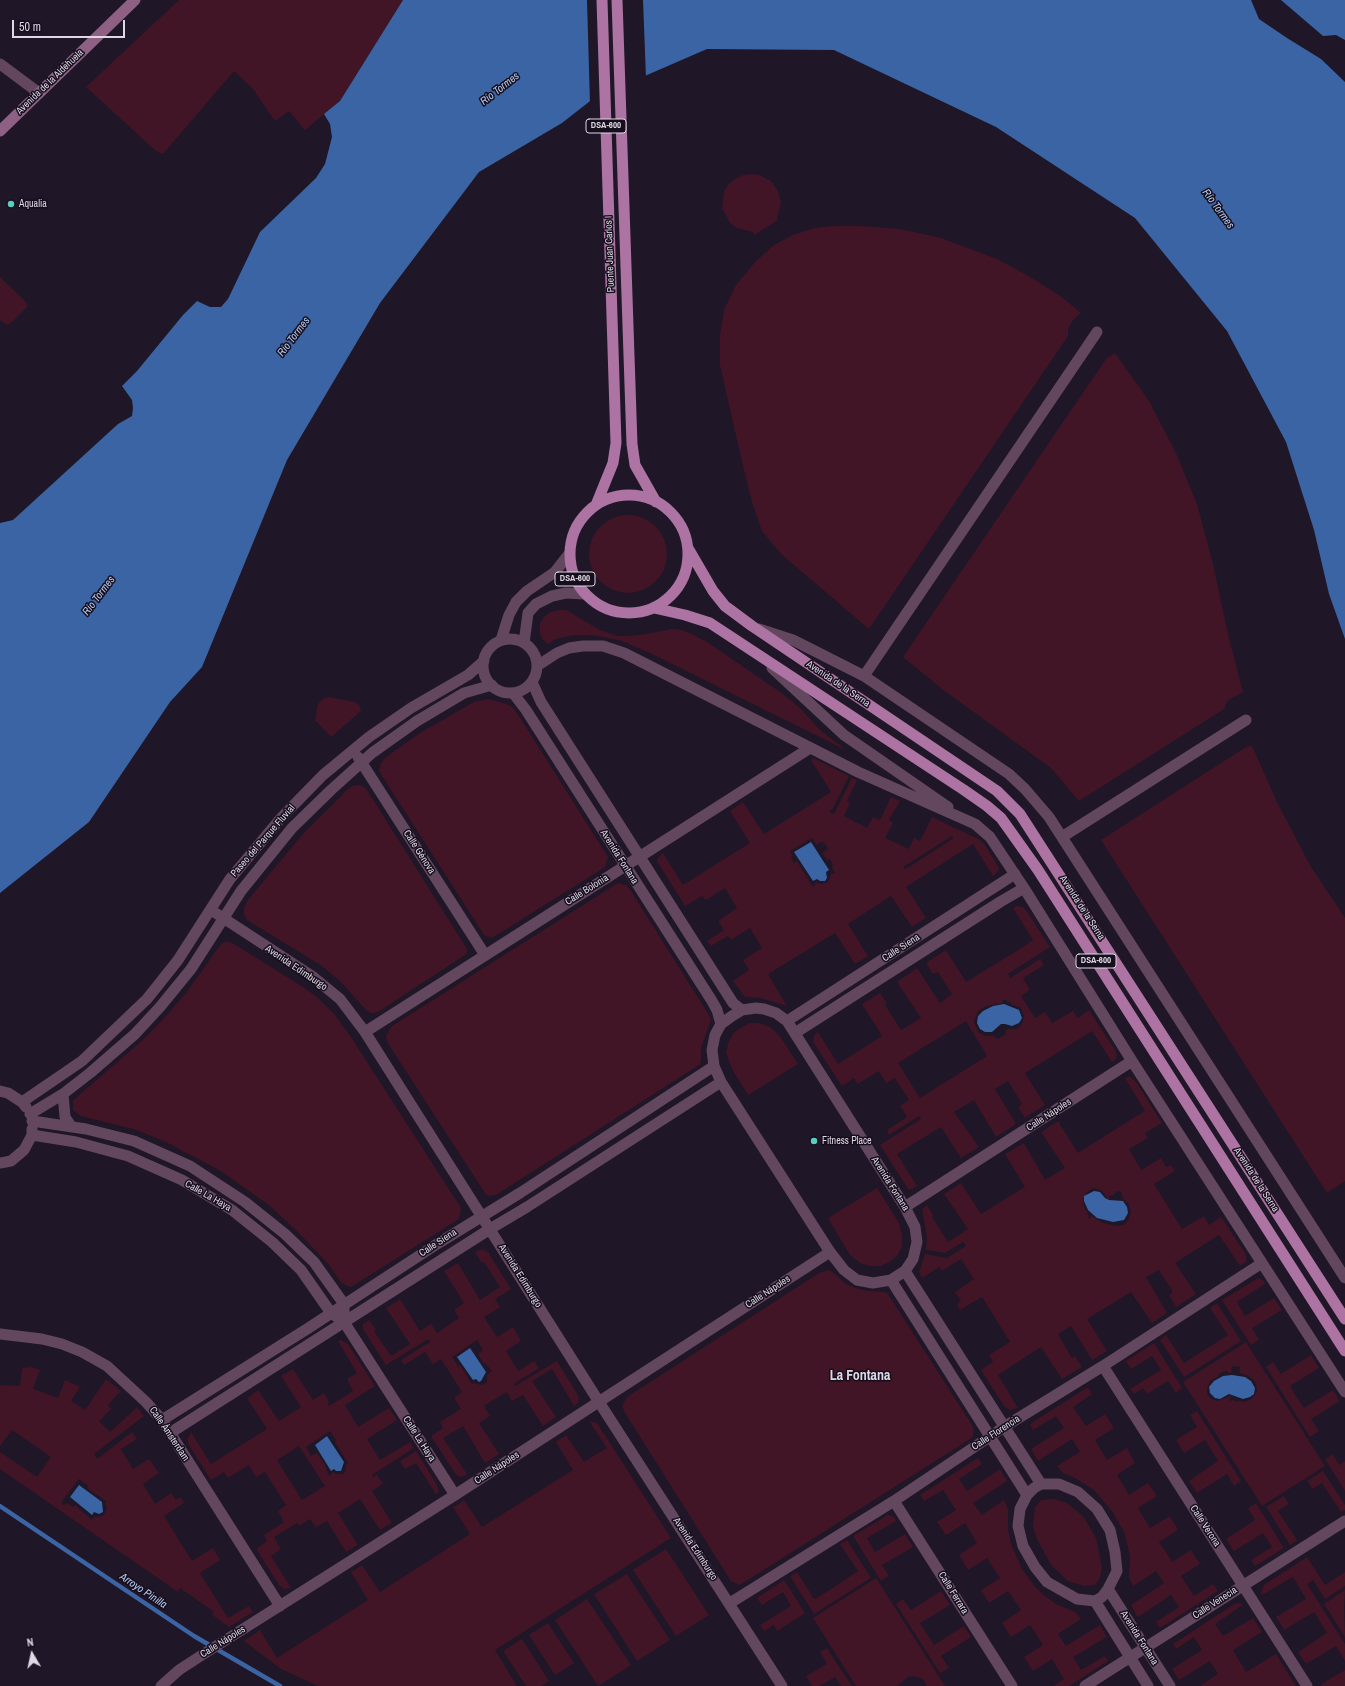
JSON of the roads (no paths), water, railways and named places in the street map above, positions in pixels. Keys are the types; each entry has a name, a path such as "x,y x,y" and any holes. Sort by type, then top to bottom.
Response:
{"main road":[{"name":"Avenida de la Aldehuela","path":"0,131 135,0"},
{"name":"Puente Juan Carlos I","path":"596,505 613,464 616,443 602,0"},
{"name":"Puente Juan Carlos I","path":"617,0 632,444 635,464 656,502"},
{"name":"DSA-600","path":"636,496 656,502 672,513 682,529 688,548 688,562 684,576 677,589 666,600 654,608 636,613 617,612 600,606 585,594 573,575 569,554 573,535 582,518 596,505 615,497 636,496"},
{"name":"Avenida de la Serna","path":"688,548 713,591 725,606 752,626 997,791 1020,814 1345,1319"},
{"name":"Avenida de la Serna","path":"654,608 685,615 710,623 964,790 1001,818 1038,870 1345,1351"}],"street":[{"path":"0,64 39,93"},
{"path":"864,676 1097,332"},
{"path":"501,640 509,615 516,602 527,591 555,572 569,554"},
{"path":"524,643 528,613 536,604 552,596 585,594"},
{"name":"Avenida de la Serna","path":"752,626 794,640 864,676 1009,774 1025,789 1041,807 1062,837 1345,1278"},
{"path":"501,640 517,640 524,643 534,653 537,666 536,674 532,682 520,691 513,693 498,690 492,686 486,678 484,670 484,661 490,648 501,640"},
{"name":"Avenida de la Serna","path":"537,666 557,653 569,648 603,646 624,653 858,772 975,824"},
{"name":"Avenida de la Serna","path":"760,656 844,735 975,824 990,837 1345,1392"},
{"name":"Paseo del Parque Fluvial","path":"22,1102 82,1061 147,999 178,960 230,879 257,845 323,775 369,737 411,708 468,675 484,661"},
{"name":"Avenida Fontana","path":"532,682 541,702 733,1003 742,1010 764,1009 776,1013 786,1021 795,1033 905,1207 915,1227 917,1242 912,1259 905,1272"},
{"name":"Paseo del Parque Fluvial","path":"31,1118 113,1054 160,1007 191,969 241,890 292,828 362,762 417,721 464,693 492,686"},
{"name":"Avenida Fontana","path":"513,693 529,714 712,1001 717,1010 721,1024"},
{"path":"1062,837 1246,720"},
{"name":"Calle Bolonia","path":"365,1032 810,748"},
{"name":"Calle Génova","path":"352,751 362,762 485,955"},
{"name":"Calle Siena","path":"786,1021 1015,874"},
{"name":"Calle Siena","path":"795,1033 1024,888"},
{"name":"Avenida Edimburgo","path":"211,910 312,976 340,999 365,1032 599,1402 730,1603 782,1686"},
{"path":"742,1010 721,1024 715,1036 712,1050 714,1066 721,1082 830,1252 844,1270 857,1280 873,1283 891,1280 905,1272 1041,1484"},
{"name":"Calle Nápoles","path":"905,1207 1132,1061"},
{"name":"Calle Siena","path":"162,1420 481,1216 520,1193 714,1066"},
{"name":"Calle Siena","path":"170,1433 721,1082"},
{"path":"0,1091 8,1093 22,1102 31,1118 32,1135 24,1150 11,1161 0,1163"},
{"path":"63,1094 65,1117 71,1126"},
{"name":"Calle La Haya","path":"31,1118 134,1141 190,1166 256,1211 285,1234 314,1262 344,1304"},
{"name":"Calle La Haya","path":"32,1135 76,1142 128,1156 182,1180 232,1210 272,1242 301,1270 331,1312 344,1322 455,1495"},
{"name":"Calle Nápoles","path":"162,1685 179,1670 221,1642 455,1495 830,1252"},
{"name":"Calle Florencia","path":"730,1603 894,1501 990,1436 1103,1366 1262,1263"},
{"path":"891,1280 1027,1495"},
{"path":"344,1304 344,1322"},
{"name":"Calle Ámsterdam","path":"0,1334 42,1339 62,1344 82,1352 107,1366 146,1402 162,1420 280,1606"},
{"name":"Calle Verona","path":"1103,1366 1307,1686"},
{"path":"1041,1484 1059,1484 1078,1492 1097,1509 1110,1530 1115,1552 1117,1571 1108,1590 1102,1597 1095,1601 1077,1599 1047,1582 1035,1567 1023,1546 1018,1526 1020,1509 1027,1495 1041,1484"},
{"name":"Calle Ferrara","path":"894,1501 1012,1686"},
{"name":"Calle Venecia","path":"1085,1686 1345,1521"},
{"name":"Avenida Fontana","path":"1108,1590 1170,1686"},
{"name":"Avenida Fontana","path":"1095,1601 1148,1686"}],"water":[{"name":"Río Tormes","path":"403,0 1251,0 1259,19 1321,59 1345,82 1345,639 1329,594 1314,530 1286,442 1227,331 1135,218 996,127 834,50 707,49 594,98 562,123 479,172 380,303 287,460 202,667 170,702 89,822 0,893 0,523 13,520 118,424 132,416 132,400 122,386 137,371 183,315 197,301 210,307 221,307 228,299 260,232 316,178 325,164 332,137 330,124 324,114 340,101"},
{"path":"1281,0 1345,0 1345,40 1336,35 1323,36"},
{"path":"811,842 829,870 826,872 827,878 825,881 820,881 817,879 813,881 794,852"},
{"path":"1004,1004 1019,1010 1022,1018 1019,1023 1012,1026 1001,1024 992,1032 985,1032 980,1029 977,1023 978,1016 983,1011 993,1006"},
{"path":"1094,1191 1100,1192 1109,1200 1123,1201 1127,1207 1128,1213 1124,1220 1113,1222 1097,1218 1088,1210 1084,1201 1084,1196"},
{"path":"470,1348 486,1372 479,1382 476,1379 473,1380 457,1357"},
{"path":"1232,1375 1245,1377 1251,1381 1255,1388 1254,1394 1243,1399 1229,1394 1220,1399 1215,1398 1210,1393 1209,1387 1214,1381 1223,1376"},
{"path":"327,1436 344,1462 341,1471 336,1471 334,1469 331,1471 315,1445"},
{"path":"79,1485 102,1502 103,1512 99,1514 94,1512 92,1515 70,1497"}],"waterway":[{"name":"Arroyo Pinilla","path":"0,1506 194,1636 280,1686"}],"place":[{"name":"Aqualia","path":"11,204"},
{"name":"Fitness Place","path":"814,1141"}],"district":[{"name":"La Fontana","path":"860,1376"}]}
